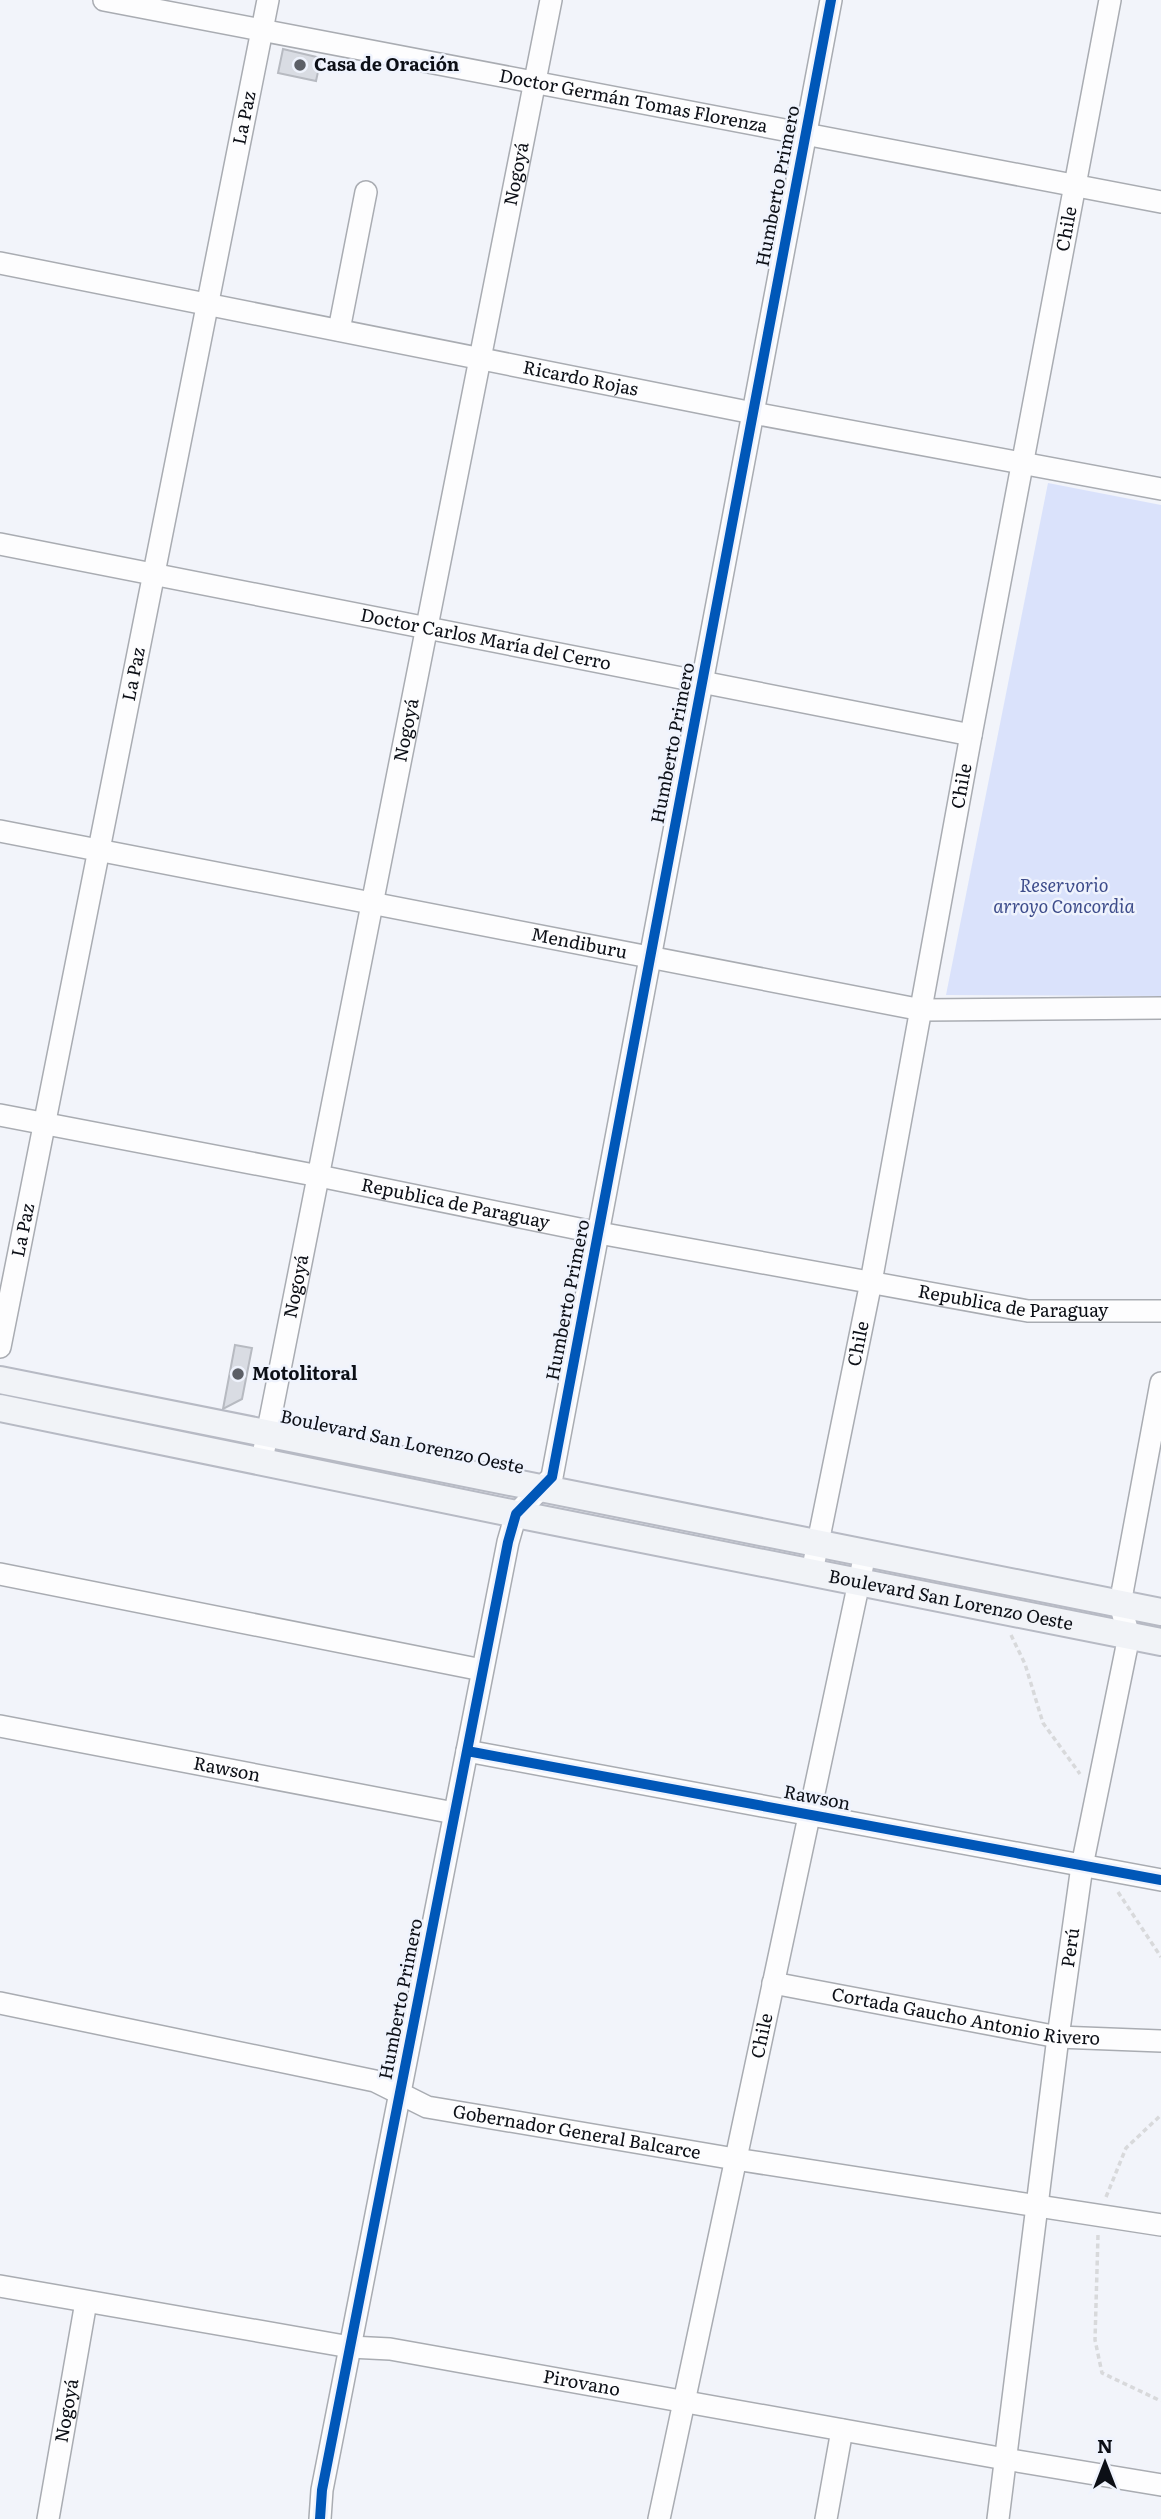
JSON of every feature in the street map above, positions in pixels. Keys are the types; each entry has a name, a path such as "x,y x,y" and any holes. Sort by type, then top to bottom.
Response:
{"main road":[{"name":"Boulevard San Lorenzo Oeste","path":"0,1380 1161,1612"},
{"name":"Boulevard San Lorenzo Oeste","path":"0,1408 1161,1642"}],"street":[{"name":"Doctor Germán Tomas Florenza","path":"104,0 1161,202"},
{"name":"La Paz","path":"0,1347 268,0"},
{"name":"Nogoyá","path":"262,1460 551,0"},
{"name":"Humberto Primero","path":"542,1489 552,1477 831,0"},
{"name":"Chile","path":"812,1572 871,1282 1110,0"},
{"path":"339,330 366,192"},
{"name":"Ricardo Rojas","path":"0,263 753,413 1161,489"},
{"name":"Doctor Carlos María del Cerro","path":"0,544 971,735"},
{"name":"Mendiburu","path":"0,831 922,1010 1161,1008"},
{"name":"Republica de Paraguay","path":"0,1115 599,1233 1028,1311 1161,1311"},
{"name":"Perú","path":"998,2519 1082,1866 1129,1636 1120,1604 1161,1383"},
{"path":"516,1514 542,1489"},
{"name":"Humberto Primero","path":"322,2490 482,1670 516,1514"},
{"name":"Chile","path":"659,2519 865,1554"},
{"path":"0,1574 482,1670"},
{"name":"Rawson","path":"0,1726 454,1813"},
{"name":"Rawson","path":"467,1751 1161,1880"},
{"name":"Cortada Gaucho Antonio Rivero","path":"773,1983 1058,2038 1161,2040"},
{"name":"Gobernador General Balcarce","path":"0,2003 375,2081 427,2106 735,2159 1161,2225"},
{"name":"Pirovano","path":"0,2286 350,2347 390,2349 1161,2485"},
{"name":"Nogoyá","path":"48,2519 86,2302"},
{"path":"826,2519 842,2430"},
{"path":"312,2519 322,2490"},
{"path":"320,2519 322,2490"}],"path":[{"path":"1161,2115 1126,2148 1099,2215 1095,2340 1102,2373 1161,2402"}],"green space":[{"name":"Reservorio arroyo Concordia","path":"1048,483 1161,505 1161,996 946,995"}],"building":[{"name":"Casa de Oración","path":"283,49 321,58 316,81 278,73"},
{"name":"Motolitoral","path":"235,1345 252,1348 242,1399 223,1409"}],"cycle path":[{"path":"320,2519 322,2490 508,1542 516,1514 552,1477 831,0"},
{"path":"467,1751 1161,1880"}],"place":[{"name":"Casa de Oración","path":"300,65"},
{"name":"Motolitoral","path":"238,1374"}]}
